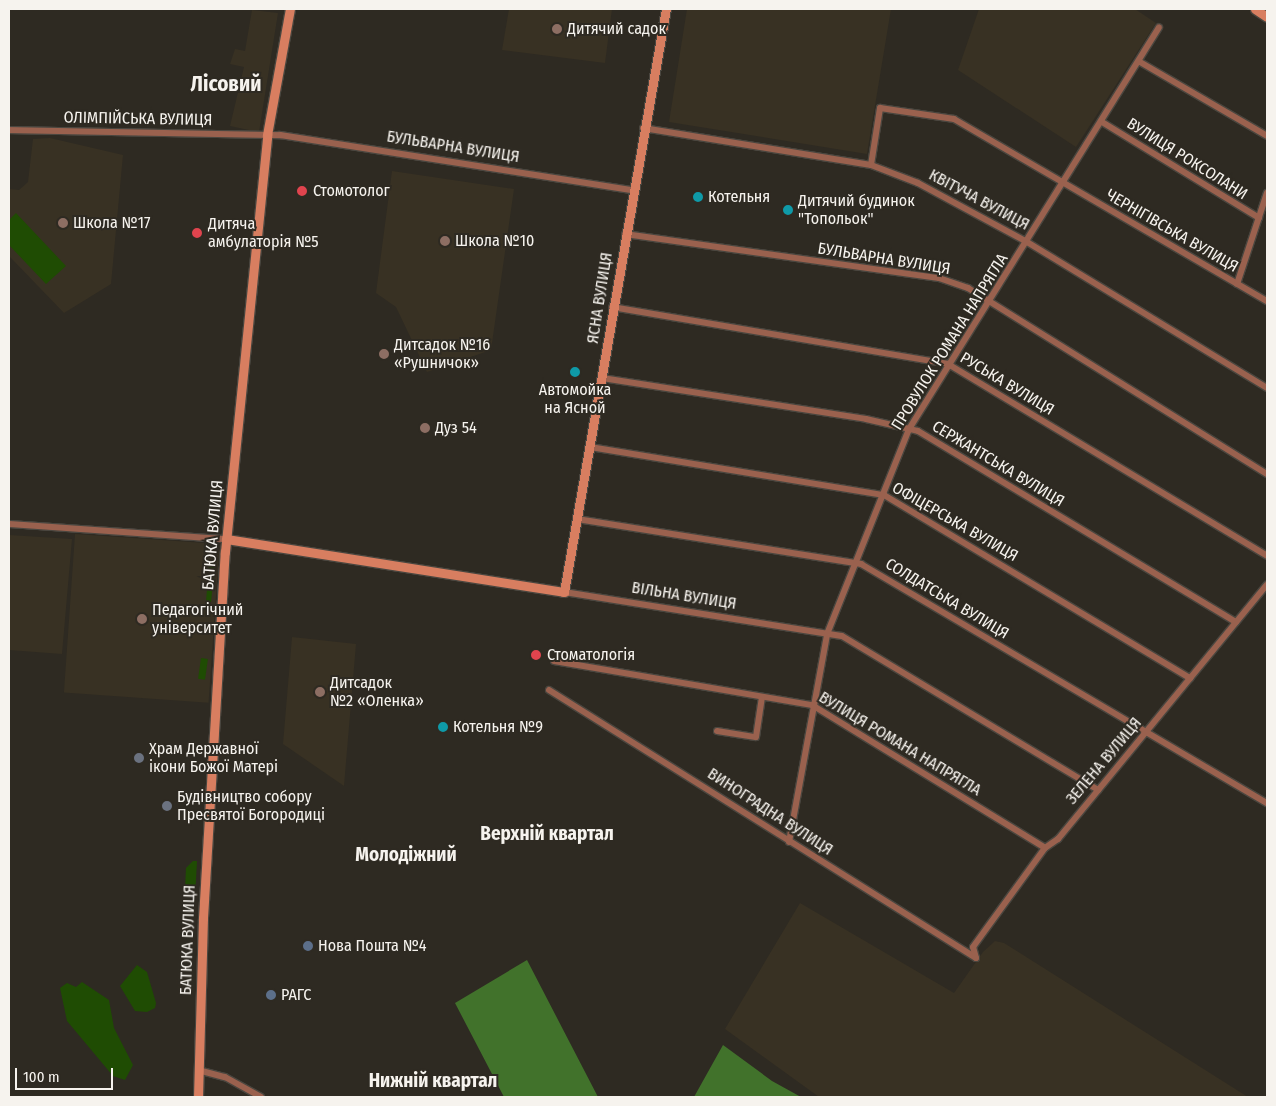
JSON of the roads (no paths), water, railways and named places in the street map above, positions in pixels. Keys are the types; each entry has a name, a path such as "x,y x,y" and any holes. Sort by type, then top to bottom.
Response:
{"street":[{"name":"БАТЮКА ВУЛИЦЯ","path":"198,1097 226,539 267,136 290,9"},
{"name":"ЯСНА ВУЛИЦЯ","path":"564,592 602,378 612,307 666,9"},
{"path":"1255,9 1267,17"},
{"name":"ПРОВУЛОК РОМАНА НАПРЯГЛА","path":"789,842 812,705 827,634 852,563 884,495 909,430 948,364 992,300 1140,62 1159,27"},
{"path":"1140,62 1267,136"},
{"name":"ЧЕРНІГІВСЬКА ВУЛИЦЯ","path":"871,165 880,108 915,112 966,125 1267,301"},
{"name":"ВУЛИЦЯ РОКСОЛАНИ","path":"1102,122 1258,218"},
{"name":"КВІТУЧА ВУЛИЦЯ","path":"644,128 871,165 918,183 1027,242 1267,388"},
{"name":"ОЛІМПІЙСЬКА ВУЛИЦЯ","path":"9,130 267,136"},
{"name":"БУЛЬВАРНА ВУЛИЦЯ","path":"267,136 633,190"},
{"path":"1237,284 1267,193"},
{"name":"БУЛЬВАРНА ВУЛИЦЯ","path":"625,234 939,278 992,300 1267,474"},
{"name":"РУСЬКА ВУЛИЦЯ","path":"612,307 948,364 1267,556"},
{"name":"СЕРЖАНТСЬКА ВУЛИЦЯ","path":"602,378 909,430 1236,622"},
{"name":"ОФІЦЕРСЬКА ВУЛИЦЯ","path":"590,447 884,495 1190,678"},
{"name":"СОЛДАТСЬКА ВУЛИЦЯ","path":"577,518 861,564 1144,734 1267,803"},
{"path":"9,524 226,539"},
{"name":"ВІЛЬНА ВУЛИЦЯ","path":"226,539 842,636 1098,790"},
{"name":"ЗЕЛЕНА ВУЛИЦЯ","path":"976,958 973,947 1045,848 1098,790 1267,585"},
{"name":"ВУЛИЦЯ РОМАНА НАПРЯГЛА","path":"554,662 812,705 1045,848"},
{"name":"ВИНОГРАДНА ВУЛИЦЯ","path":"549,690 976,958"},
{"path":"716,731 756,737 762,697"},
{"path":"198,1070 226,1077 261,1097"}],"place":[{"name":"Дитячий садок","path":"557,29"},
{"name":"Стомотолог","path":"302,191"},
{"name":"Котельня","path":"698,197"},
{"name":"Дитячий будинок \"Топольок\"","path":"788,210"},
{"name":"Школа №17","path":"63,223"},
{"name":"Дитяча амбулаторія №5","path":"197,233"},
{"name":"Школа №10","path":"445,241"},
{"name":"Дитсадок №16 «Рушничок»","path":"384,354"},
{"name":"Автомойка на Ясной","path":"575,372"},
{"name":"Дуз 54","path":"425,428"},
{"name":"Педагогічний університет","path":"142,619"},
{"name":"Стоматологія","path":"536,655"},
{"name":"Дитсадок №2 «Оленка»","path":"320,692"},
{"name":"Котельня №9","path":"443,727"},
{"name":"Храм Державної ікони Божої Матері","path":"139,758"},
{"name":"Будівництво собору Пресвятої Богородиці","path":"167,806"},
{"name":"Нова Пошта №4","path":"308,946"},
{"name":"РАГС","path":"271,995"}],"district":[{"name":"Лісовий","path":"226,84"},
{"name":"Верхній квартал","path":"547,834"},
{"name":"Молодіжний","path":"406,855"},
{"name":"Нижній квартал","path":"433,1081"}]}
